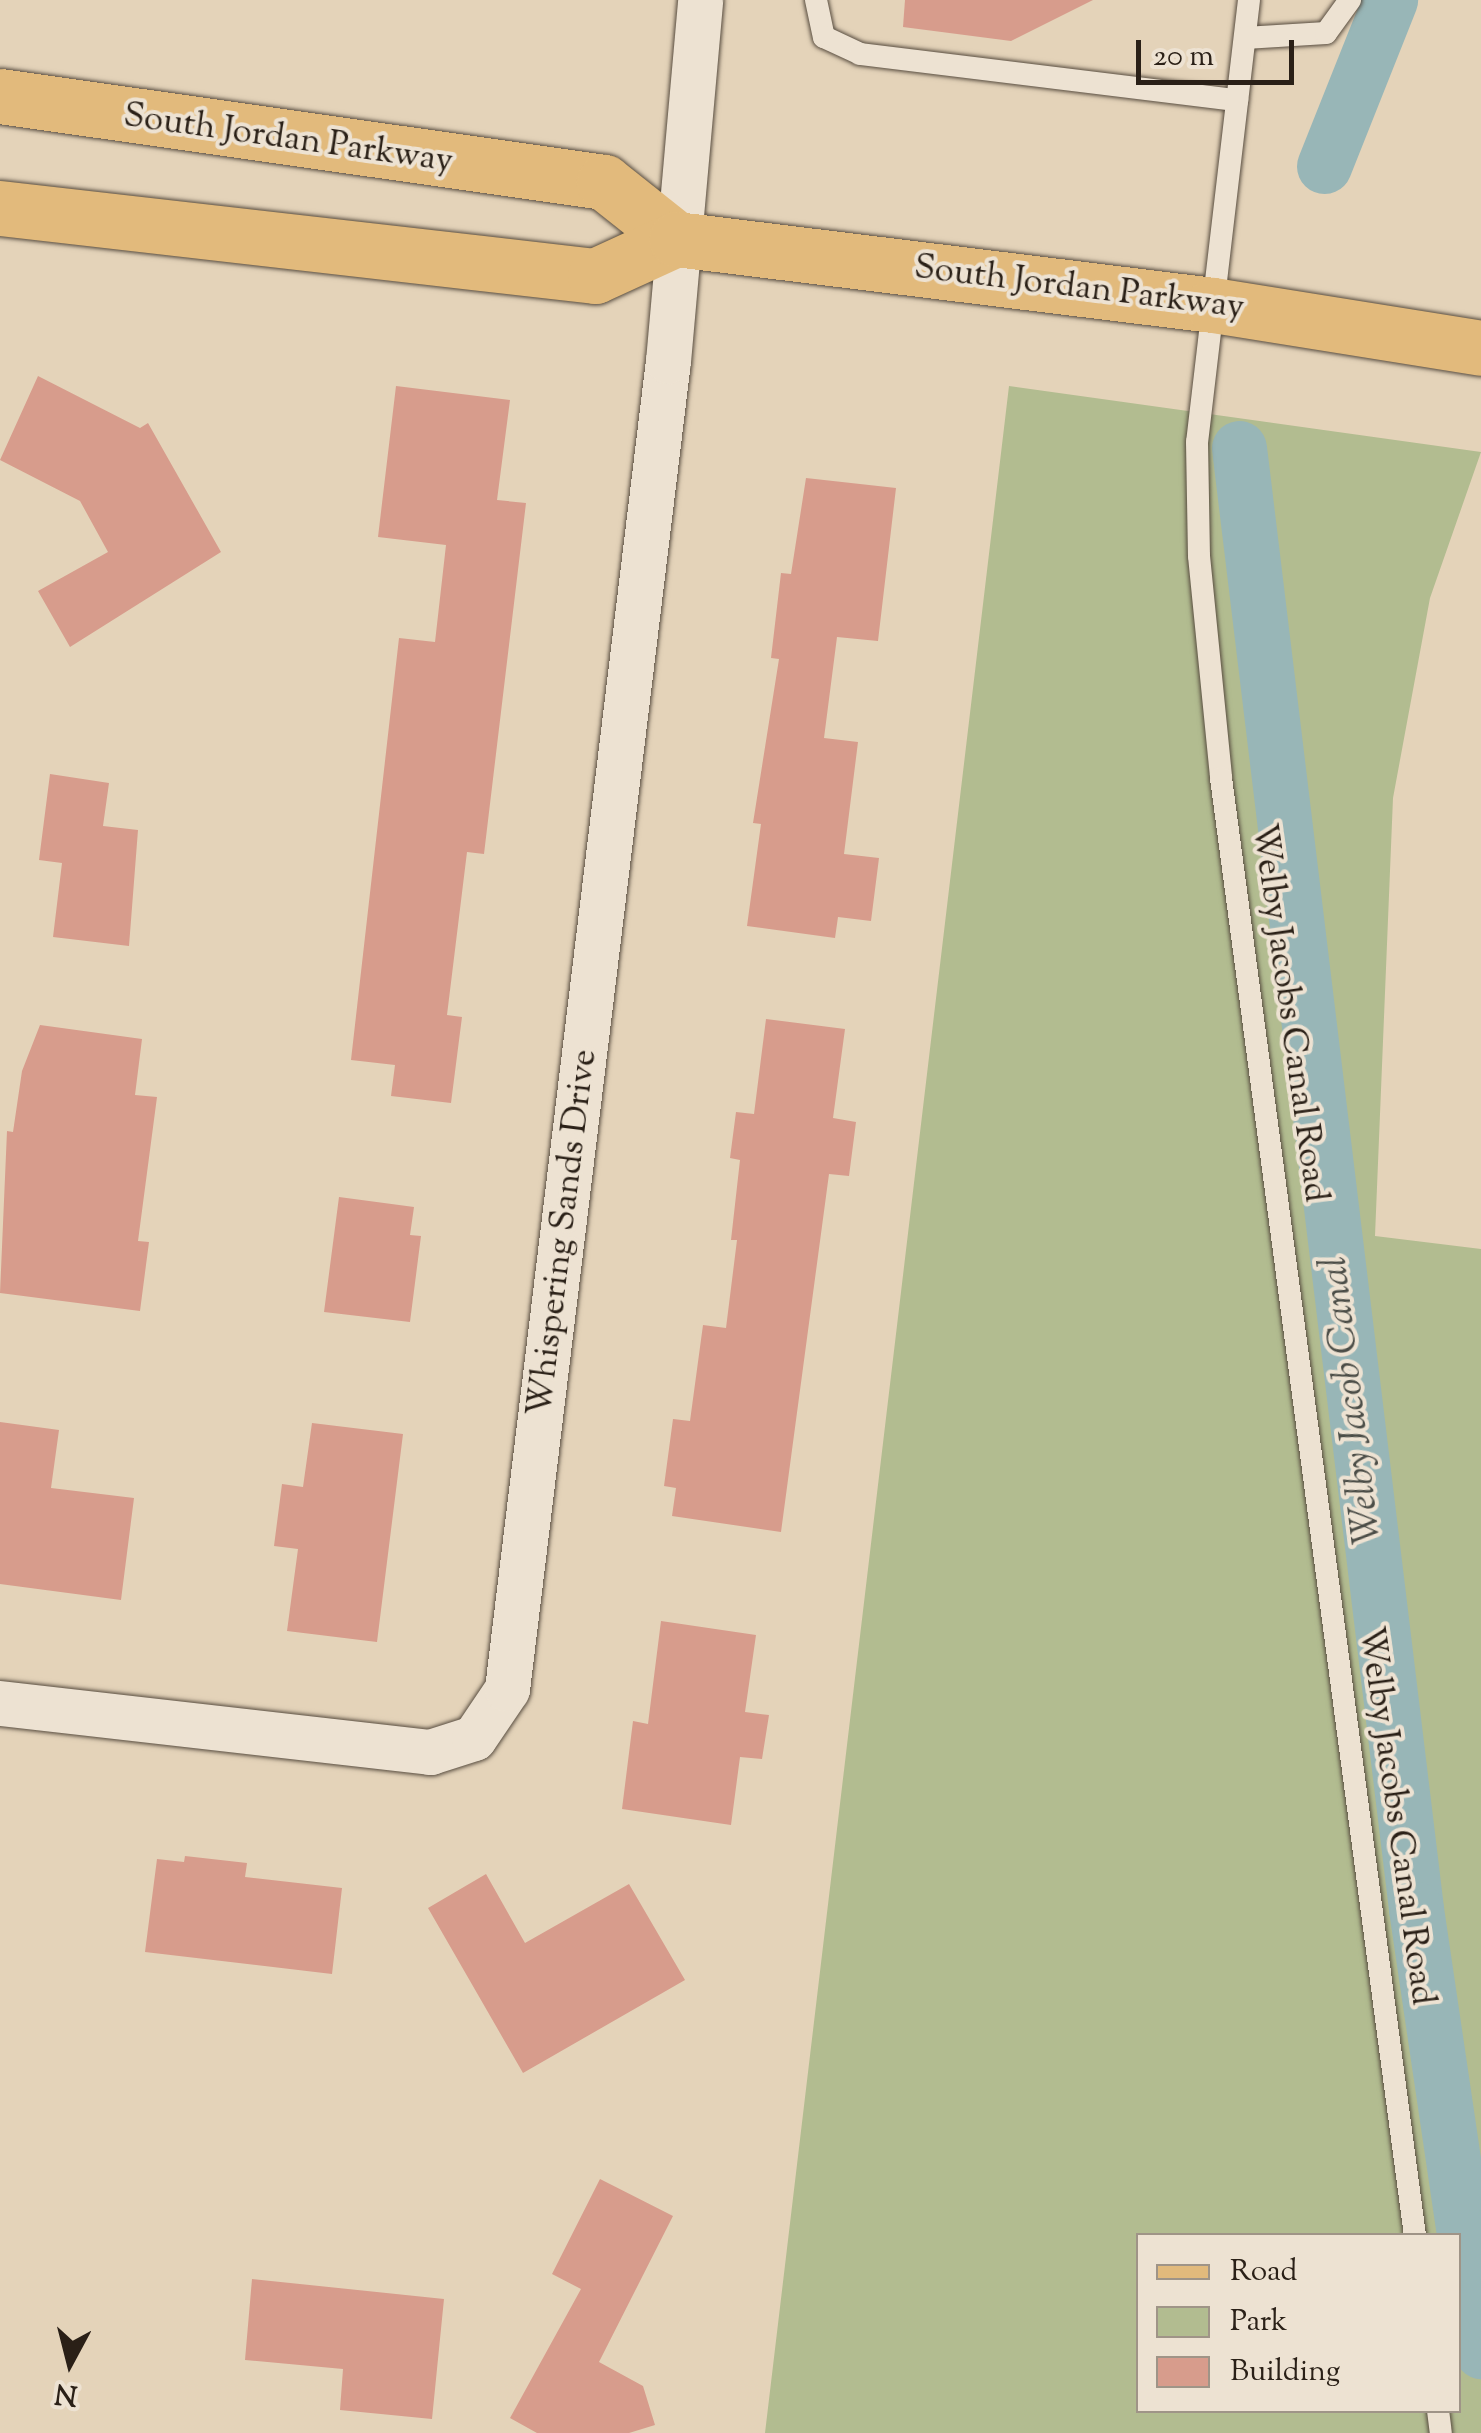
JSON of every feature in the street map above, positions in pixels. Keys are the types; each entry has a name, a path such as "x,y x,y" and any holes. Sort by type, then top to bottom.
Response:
{"main road":[{"name":"South Jordan Parkway","path":"0,96 604,182 676,240 1213,306 1481,348"},
{"path":"0,208 595,276 676,240"}],"street":[{"name":"Whispering Sands Drive","path":"0,1702 430,1752 464,1744 495,1716 514,1658 668,361 700,0"}],"lane":[{"path":"816,0 824,37 860,54 1237,100"},
{"name":"Welby Jacobs Canal Road","path":"1248,0 1197,442 1199,556 1219,760 1415,2233"},
{"path":"1245,38 1326,32 1350,0"}],"green space":[{"path":"1009,386 1481,452 1430,598 1393,798 1375,1236 1481,1249 1481,2433 765,2433"}],"building":[{"path":"905,0 1093,0 1011,41 903,27"},
{"path":"38,376 140,428 148,423 221,552 70,647 38,591 108,552 80,501 0,460"},
{"path":"396,386 510,400 497,500 526,503 484,854 467,852 447,1015 462,1017 451,1103 391,1096 395,1065 351,1060 399,638 435,642 446,545 378,537"},
{"path":"806,478 896,488 878,641 837,637 824,738 858,742 844,854 879,858 871,921 838,917 835,938 747,926 761,824 753,823 779,659 771,658 781,573 791,574"},
{"path":"50,774 109,783 103,826 138,830 129,946 53,937 62,863 39,860"},
{"path":"766,1019 845,1029 833,1118 856,1122 849,1176 829,1174 781,1532 672,1516 676,1488 664,1486 673,1419 690,1421 703,1325 726,1328 737,1240 731,1240 740,1160 730,1158 736,1112 754,1114"},
{"path":"40,1025 142,1039 135,1095 157,1097 138,1241 149,1242 140,1311 0,1293 7,1131 13,1132 22,1071"},
{"path":"339,1197 414,1207 410,1235 421,1236 410,1322 324,1312"},
{"path":"0,1422 59,1430 51,1488 134,1498 121,1600 0,1584"},
{"path":"312,1423 403,1434 377,1642 287,1631 298,1549 274,1546 282,1484 303,1487"},
{"path":"661,1621 756,1635 745,1712 769,1715 762,1759 740,1757 731,1825 622,1809 633,1721 648,1724"},
{"path":"185,1856 247,1863 245,1877 342,1888 332,1974 145,1952 157,1859 184,1862"},
{"path":"486,1874 525,1943 629,1884 685,1980 523,2073 428,1908"},
{"path":"600,2179 673,2216 599,2362 643,2386 655,2425 629,2433 537,2433 510,2418 581,2289 552,2274"},
{"path":"252,2279 444,2299 432,2419 340,2410 343,2369 245,2360"}],"waterway":[{"name":"Welby Jacob Canal","path":"1324,166 1390,0"},
{"name":"Welby Jacob Canal","path":"1239,448 1416,1909 1481,2351"}]}
